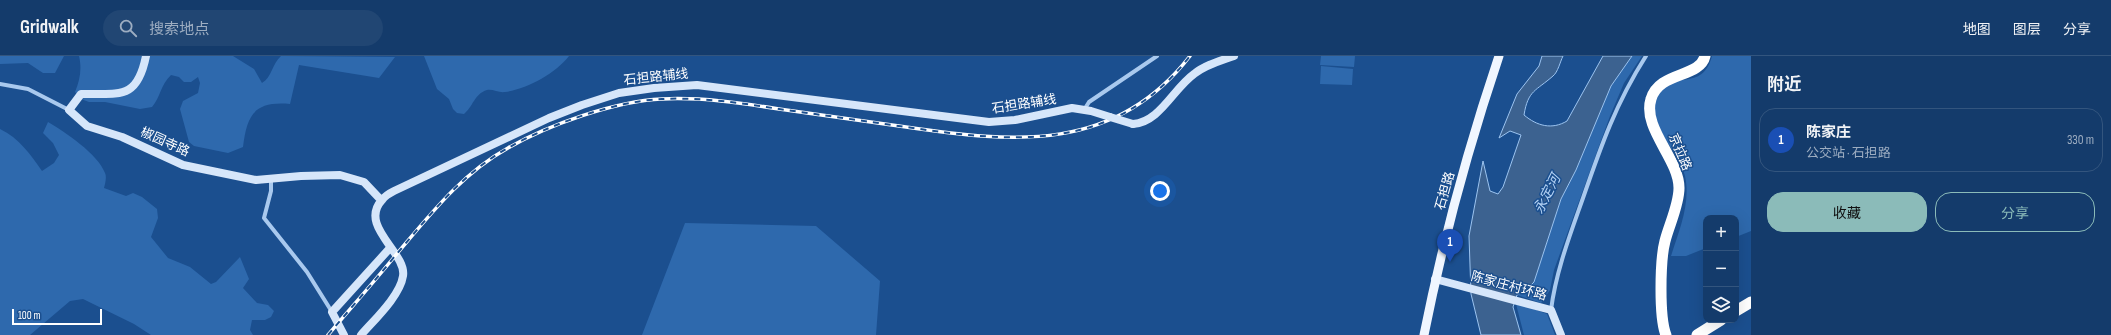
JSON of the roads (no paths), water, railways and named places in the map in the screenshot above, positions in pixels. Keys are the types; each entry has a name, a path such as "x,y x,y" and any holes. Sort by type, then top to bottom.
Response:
{"highway":[{"name":"京拉路","path":"1666,335 1663,314 1661,257 1679,189 1676,174 1653,123 1651,100 1658,87 1669,78 1700,66 1704,62 1705,56"},
{"path":"1739,309 1751,302"},
{"path":"1696,335 1716,323"}],"main road":[{"path":"69,110 81,94 122,93 130,90 138,81 144,70 146,56"},
{"name":"石担路辅线","path":"381,200 394,191 550,118 582,105 619,93 654,88 697,85 742,89 989,122 1015,120 1072,108 1133,124 1142,124 1151,118 1183,82 1194,73 1206,66 1234,56"},
{"name":"石担路","path":"1424,335 1435,279 1479,115 1498,56"},
{"name":"椒园寺路","path":"69,110 87,126 122,136 183,165 256,180 340,175 364,182 381,200"},
{"path":"361,335 401,284 403,275 403,265 382,238 377,221 376,209 381,200"},
{"path":"344,335 332,312 390,248"},
{"name":"陈家庄村环路","path":"1435,279 1551,310 1561,335"}],"street":[{"path":"1084,110 1088,102 1157,56"},
{"path":"1551,310 1553,294 1566,246 1614,112 1629,82 1646,56"},
{"path":"0,84 14,85 28,89 69,110"},
{"path":"271,179 271,191 264,218 307,272 332,312"}],"water":[{"name":"永定河","path":"1542,56 1563,56 1555,74 1537,88 1530,96 1524,115 1534,122 1545,126 1550,126 1567,121 1603,56 1632,56 1611,86 1576,170 1561,199 1534,282 1526,290 1517,295 1513,307 1521,335 1481,335 1471,294 1469,236 1483,161 1490,191 1498,194 1503,187 1521,135 1510,131 1499,138 1517,94 1539,66"}],"railway":[{"path":"328,335 433,211 475,170 491,158 524,139 562,123 603,109 644,101 662,99 691,99 736,103 946,133 1024,137 1060,134 1096,125 1129,110 1161,88 1190,56"}],"place":[{"name":"陈家庄","path":"1450,262"}]}
